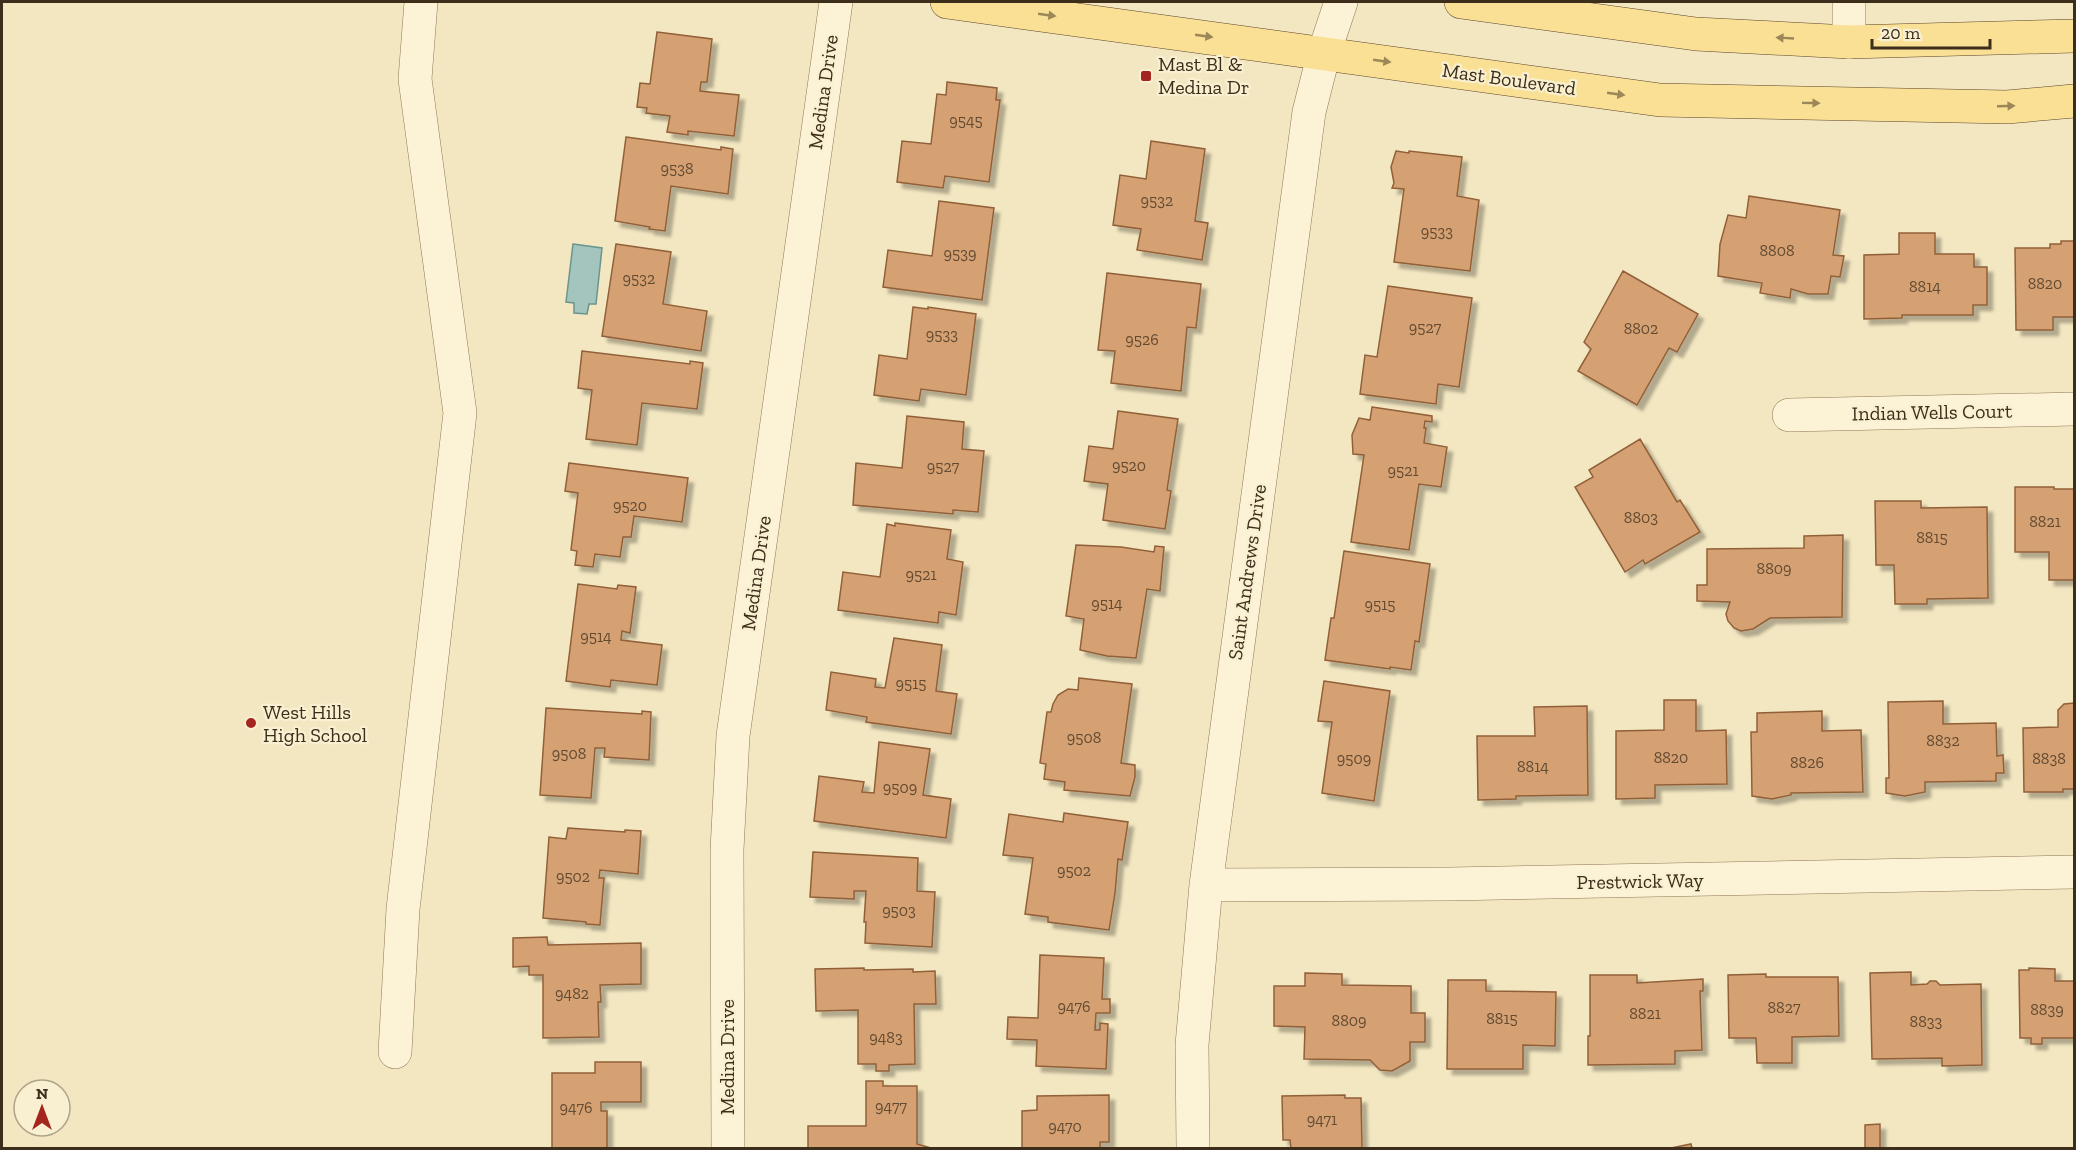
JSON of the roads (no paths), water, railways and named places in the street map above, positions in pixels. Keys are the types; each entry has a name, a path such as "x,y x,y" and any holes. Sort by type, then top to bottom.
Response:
{"main road":[{"name":"Mast Boulevard","path":"947,2 1660,100 2007,106 2074,101"},
{"path":"1461,2 1696,34 1849,42 2074,36"}],"street":[{"path":"395,1052 404,909 460,413 415,79 421,2"},
{"name":"Medina Drive","path":"728,1149 727,850 733,736 836,2"},
{"name":"Saint Andrews Drive","path":"1193,1149 1192,1045 1206,885 1309,112 1324,53 1341,2"},
{"path":"1849,2 1849,42"},
{"name":"Indian Wells Court","path":"1789,415 2074,409"},
{"name":"Prestwick Way","path":"1206,885 1461,884 2074,872"}],"water":[{"path":"573,244 602,248 596,304 589,304 587,314 574,313 574,303 566,302"}],"place":[{"name":"Mast Bl & Medina Dr","path":"1146,76"},
{"name":"West Hills High School","path":"251,723"}]}
